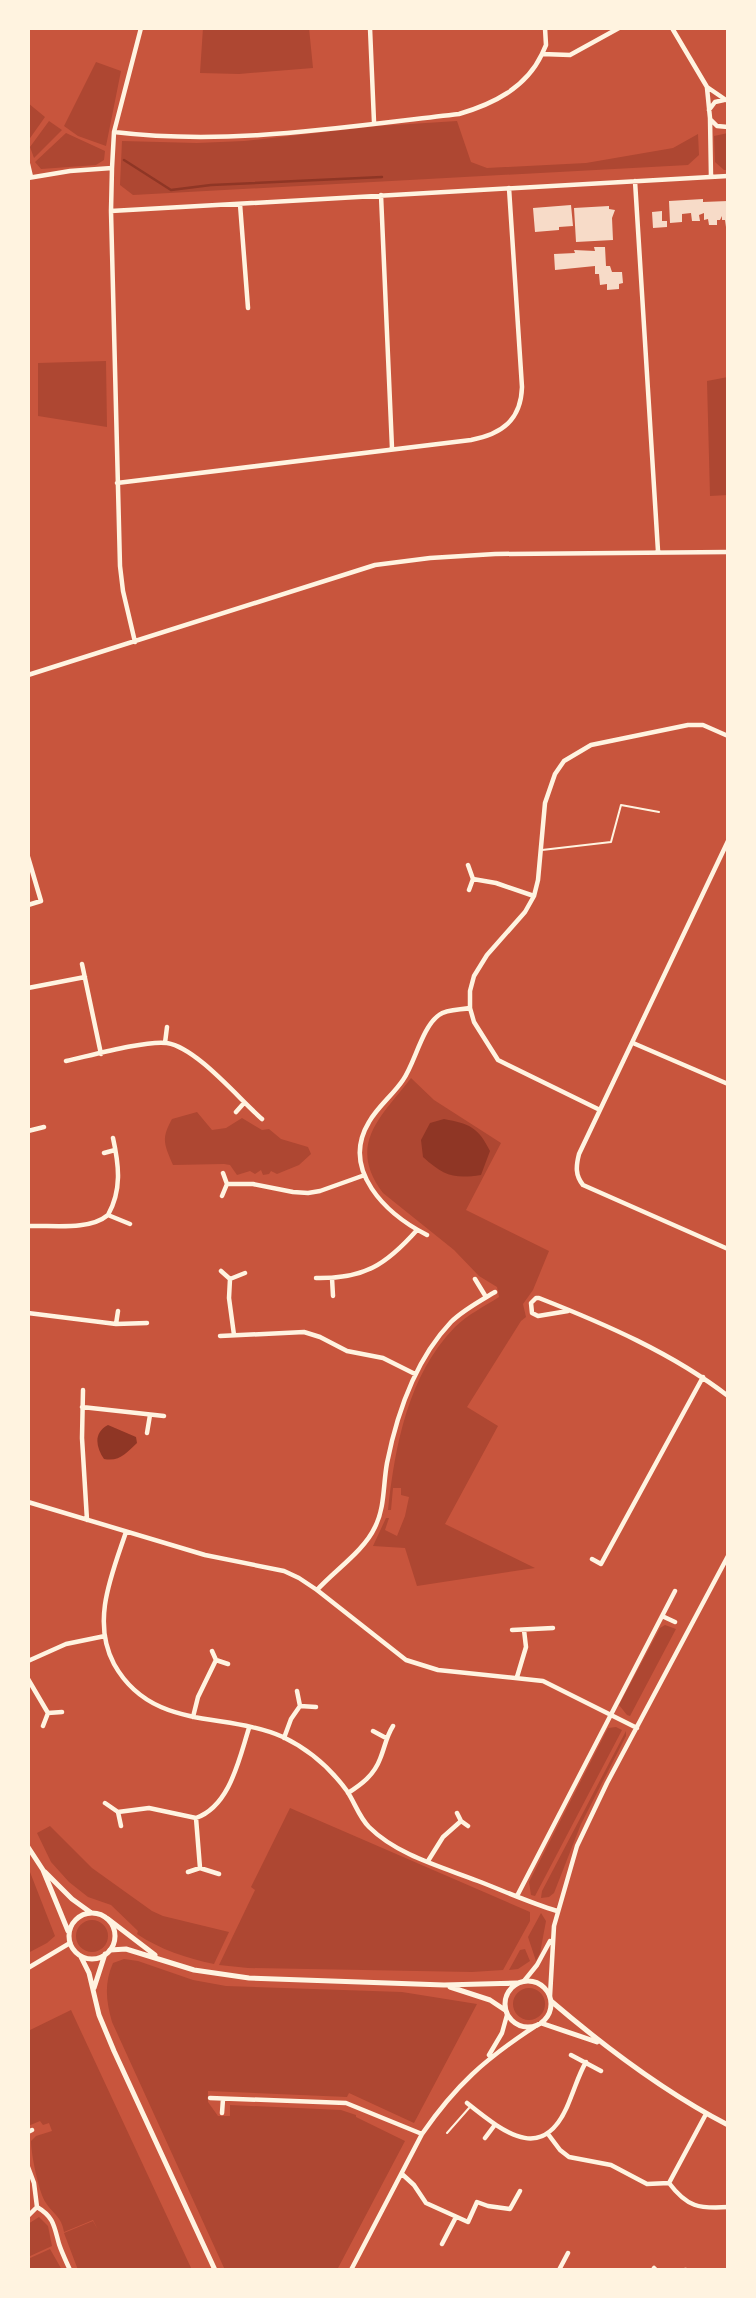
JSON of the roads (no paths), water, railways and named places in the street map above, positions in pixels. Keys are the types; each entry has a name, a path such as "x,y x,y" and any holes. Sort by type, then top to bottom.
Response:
{"street":[{"path":"135,642 121,576 111,168 114,132 141,28"},
{"path":"370,28 374,122"},
{"path":"114,132 167,137 246,137 459,114 486,106 516,86 536,68 546,45 545,28"},
{"path":"542,54 570,55 619,28"},
{"path":"671,28 707,87 727,100"},
{"path":"707,87 710,177"},
{"path":"709,110 715,102 727,100"},
{"path":"710,118 717,126 728,127"},
{"path":"28,164 30,178 70,170 111,168"},
{"path":"111,211 728,176"},
{"path":"635,181 658,551"},
{"path":"117,483 485,437 508,426 517,412 522,387 509,188"},
{"path":"381,195 392,448"},
{"path":"240,204 248,308"},
{"path":"28,676 374,565 495,554 728,552"},
{"path":"600,1110 498,1060 480,1033 470,1008 470,991 486,955 525,912 534,896 544,812 555,774 564,761 591,745 608,740 688,725 703,725 728,736"},
{"path":"728,841 576,1165 583,1185 728,1249"},
{"path":"28,857 41,901 28,905"},
{"path":"468,865 472,879 469,890"},
{"path":"472,879 496,883 534,896"},
{"path":"82,964 101,1054"},
{"path":"28,988 85,977"},
{"path":"427,1235 384,1204 368,1186 362,1176 360,1148 369,1121 404,1079 432,1021 448,1011 470,1008"},
{"path":"165,1043 167,1027"},
{"path":"66,1061 165,1043 190,1052 198,1058 262,1119"},
{"path":"633,1043 728,1084"},
{"path":"236,1111 244,1103"},
{"path":"28,1130 44,1127"},
{"path":"28,1226 88,1223 102,1220 108,1215 115,1200 119,1174 113,1138"},
{"path":"104,1153 115,1150"},
{"path":"222,1196 227,1184 223,1173"},
{"path":"227,1184 253,1184 308,1193 362,1176"},
{"path":"108,1215 130,1224"},
{"path":"316,1278 351,1276 378,1266 395,1254 417,1230"},
{"path":"221,1271 230,1279"},
{"path":"230,1279 245,1273"},
{"path":"332,1278 332,1296"},
{"path":"230,1279 229,1298 234,1335"},
{"path":"475,1279 486,1297"},
{"path":"317,1590 360,1548 374,1530 382,1503 387,1463 415,1374 434,1342 452,1321 495,1292"},
{"path":"568,1311 538,1316 532,1313 531,1303 540,1298 653,1348 704,1377 728,1396"},
{"path":"117,1324 118,1311"},
{"path":"28,1313 117,1324 147,1323"},
{"path":"220,1336 304,1332 347,1351 383,1358 415,1374"},
{"path":"593,1559 601,1564 704,1377"},
{"path":"83,1390 87,1520"},
{"path":"82,1407 164,1416"},
{"path":"147,1433 150,1415"},
{"path":"28,1502 205,1555 284,1571 317,1590 406,1660 438,1670 517,1677 550,1683 637,1728"},
{"path":"126,1532 105,1597 104,1636 115,1665 136,1692 169,1712 284,1738 321,1763 348,1793 369,1826 387,1841 428,1861 557,1912"},
{"path":"351,2270 422,2134 458,2088 486,2059 548,2016 551,1999 551,1939 577,1846 728,1556"},
{"path":"517,1896 675,1591"},
{"path":"662,1616 675,1622"},
{"path":"512,1630 553,1628"},
{"path":"517,1677 526,1647 524,1630"},
{"path":"28,1661 66,1644 104,1636"},
{"path":"212,1651 216,1660 228,1664"},
{"path":"193,1717 198,1697 216,1660"},
{"path":"28,1679 48,1713"},
{"path":"284,1738 291,1719 300,1706 297,1691"},
{"path":"300,1706 316,1707"},
{"path":"48,1713 62,1712"},
{"path":"43,1726 48,1713"},
{"path":"348,1793 364,1783 373,1771 393,1726"},
{"path":"105,1803 118,1812 149,1808 195,1818 207,1813 223,1796 234,1774 249,1728"},
{"path":"373,1731 386,1738"},
{"path":"118,1812 121,1826"},
{"path":"457,1814 468,1826"},
{"path":"195,1818 200,1868"},
{"path":"428,1861 443,1837 461,1821"},
{"path":"28,1847 43,1870 65,1919 70,1943 89,1973 99,2015 114,2051 215,2270"},
{"path":"188,1872 200,1868 219,1874"},
{"path":"43,1870 72,1899 90,1912 99,1913 108,1919 157,1957"},
{"path":"69,1934 77,1918 90,1912"},
{"path":"93,1992 114,1937 108,1919"},
{"path":"524,1981 537,1965 551,1939"},
{"path":"28,1968 70,1943"},
{"path":"81,1957 92,1959 107,1952 126,1949 194,1970 249,1978 444,1985 524,1981 542,1985 551,1999 603,2044 706,2114 728,2125"},
{"path":"486,2059 502,2033 508,1991 517,1983"},
{"path":"444,1985 490,2000 519,2025 534,2027"},
{"path":"541,2023 603,2044"},
{"path":"572,2055 601,2071"},
{"path":"469,2104 494,2126 509,2134 527,2139 548,2134 572,2097 575,2082 586,2063"},
{"path":"210,2098 346,2104 422,2134"},
{"path":"222,2113 223,2099"},
{"path":"669,2183 706,2114"},
{"path":"485,2137 494,2126"},
{"path":"548,2134 569,2157 611,2165 648,2184 669,2183 695,2207 728,2207"},
{"path":"28,2167 34,2183 37,2207"},
{"path":"402,2174 414,2185 426,2203 468,2222 477,2202 510,2209 520,2190"},
{"path":"28,2216 37,2207"},
{"path":"37,2207 48,2213 54,2222 70,2270"},
{"path":"442,2244 456,2217"},
{"path":"559,2270 568,2253"}],"lane":[{"path":"541,850 611,842 621,805 659,812"},
{"path":"447,2133 469,2104"}],"waterway":[{"path":"124,160 171,190 211,185 382,177"}]}
